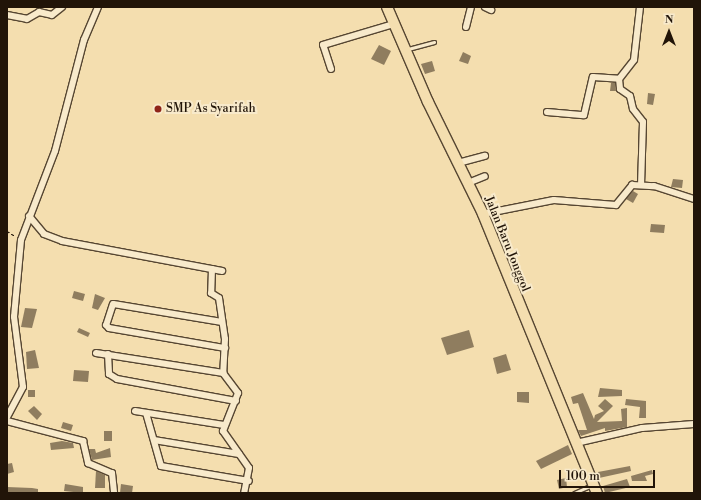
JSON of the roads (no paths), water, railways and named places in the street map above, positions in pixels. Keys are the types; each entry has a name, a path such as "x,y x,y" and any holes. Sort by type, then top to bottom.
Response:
{"main road":[{"name":"Jalan Baru Jonggol","path":"387,7 404,50 483,214 595,489"}],"street":[{"path":"7,16 27,19 39,12 52,15 62,7"},
{"path":"7,417 22,388 14,317 20,240 55,152 84,40 98,7"},
{"path":"466,27 471,7"},
{"path":"640,7 634,60 619,79 620,89 630,96 633,109 643,122 641,185"},
{"path":"331,69 323,45 394,24"},
{"path":"547,112 584,115 593,77 619,79"},
{"path":"458,163 485,156"},
{"path":"468,183 485,176"},
{"path":"483,214 554,200 616,205 629,186 641,185 694,199"},
{"path":"29,216 44,234 62,241 222,271"},
{"path":"212,269 211,293 219,298 225,348 223,373"},
{"path":"222,322 113,304 106,325 109,328 225,348"},
{"path":"96,353 223,373 238,389 236,401 224,425 224,434 249,468 249,482 244,493"},
{"path":"108,354 109,374 117,380 236,401"},
{"path":"135,411 224,425"},
{"path":"146,413 163,467 249,482"},
{"path":"7,421 83,441 88,463 112,472 114,493"},
{"path":"576,442 642,428 694,424"},
{"path":"154,440 239,454"}],"lane":[{"path":"404,50 434,42"},
{"path":"574,493 595,489"}],"place":[{"name":"SMP As Syarifah","path":"158,109"}]}
